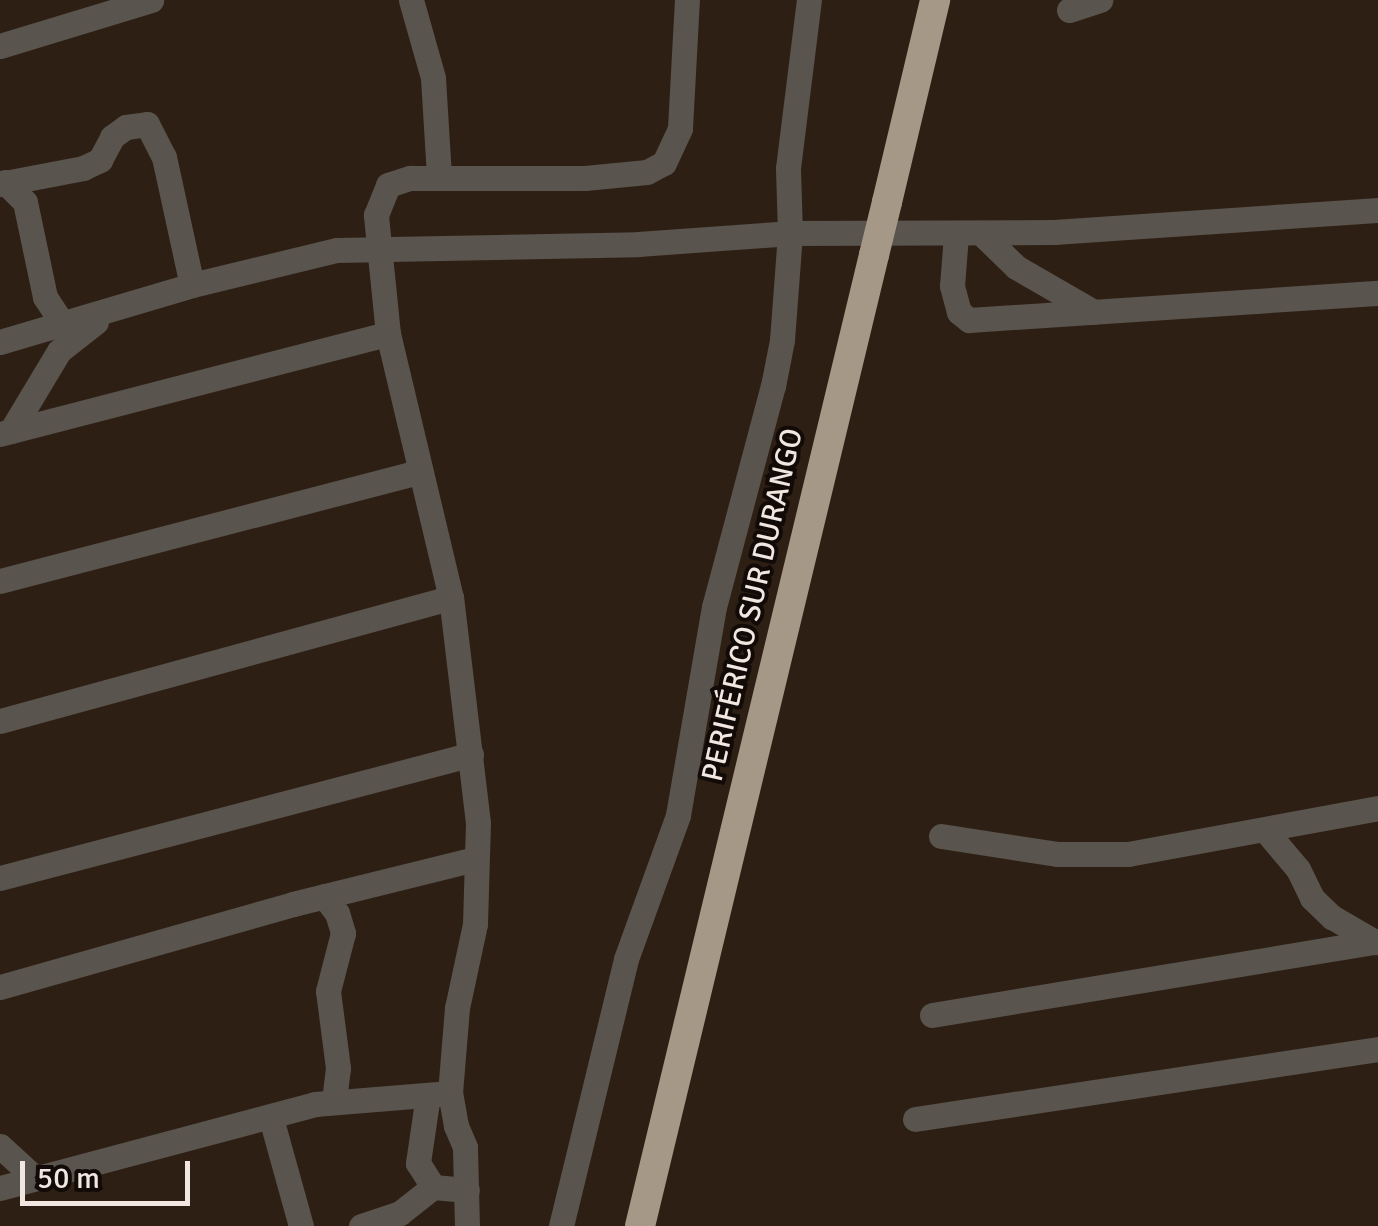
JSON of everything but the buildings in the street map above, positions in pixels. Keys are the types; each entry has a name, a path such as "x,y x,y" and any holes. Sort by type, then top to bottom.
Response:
{"highway":[{"name":"PERIFÉRICO SUR DURANGO","path":"640,1226 935,0"}],"street":[{"path":"0,46 152,0"},
{"path":"411,0 434,78 439,175"},
{"path":"433,1186 418,1163 439,1094 475,924 478,824 451,598 388,334 376,215 388,185 439,175 586,178 647,172 664,162 680,128 686,0"},
{"path":"560,1226 626,959 678,815 714,608 782,340 790,233 788,168 809,0"},
{"path":"1069,10 1100,0"},
{"path":"2,183 83,168 100,160 112,137 126,127 148,124 164,157 192,285"},
{"path":"2,183 25,202 45,297 62,325"},
{"path":"0,342 192,285 337,250 638,244 790,233 969,234 1378,210"},
{"path":"969,234 952,286 959,312 969,320 1378,293"},
{"path":"969,234 1016,268 1094,312"},
{"path":"6,432 59,351 108,312"},
{"path":"6,432 388,334"},
{"path":"0,581 419,472"},
{"path":"0,722 451,598"},
{"path":"0,878 470,754"},
{"path":"941,836 1084,855 1200,844 1378,808"},
{"path":"1265,830 1298,869 1312,898 1332,917 1377,941"},
{"path":"0,988 324,896 475,859"},
{"path":"324,896 337,914 342,933 328,991 338,1068 334,1102"},
{"path":"932,1016 1377,941"},
{"path":"915,1119 1378,1049"},
{"path":"0,1188 334,1102 439,1094"},
{"path":"439,1094 465,1147 468,1226"},
{"path":"271,1118 301,1226"},
{"path":"0,1146 35,1178"},
{"path":"361,1226 400,1214 433,1186 467,1190"}]}
